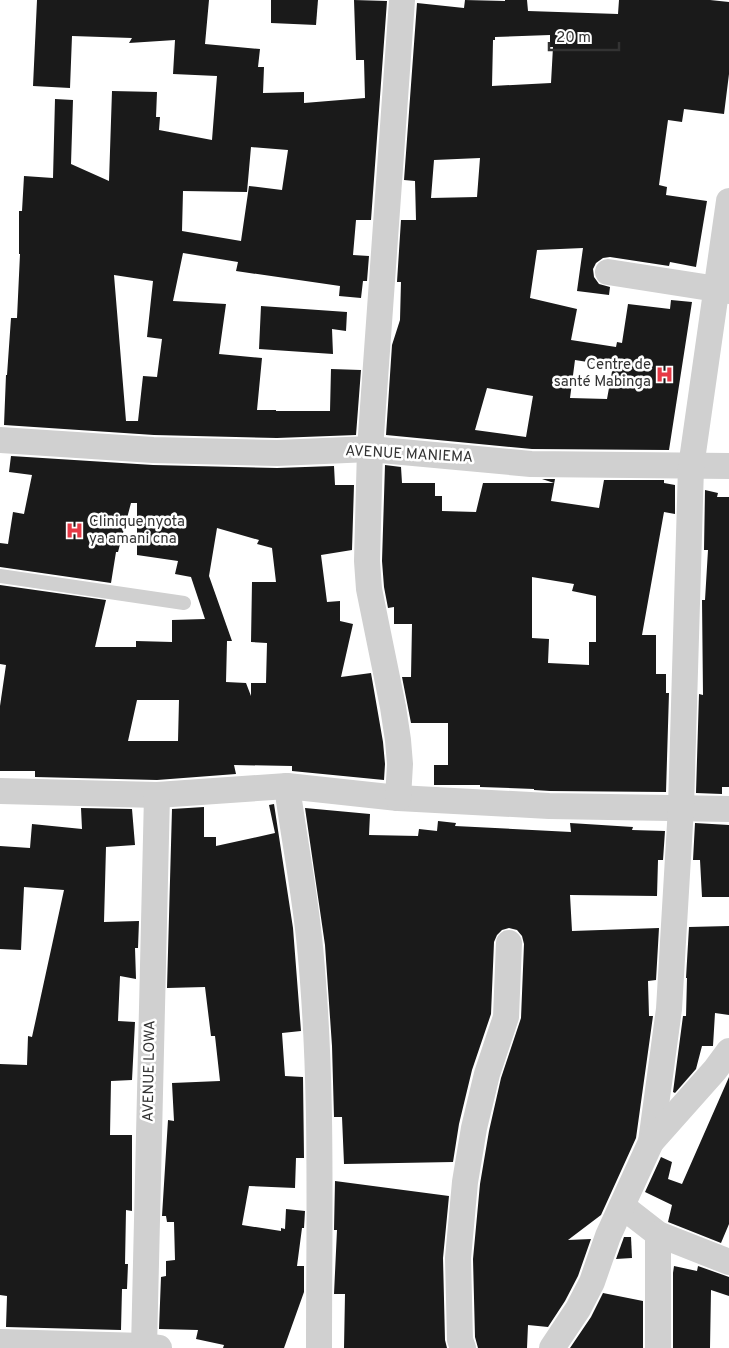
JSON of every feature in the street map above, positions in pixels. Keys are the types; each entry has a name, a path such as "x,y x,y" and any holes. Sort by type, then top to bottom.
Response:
{"street":[{"path":"398,798 400,764 398,740 369,589 367,561 370,449 402,0"},
{"path":"552,1348 592,1282 608,1236 651,1142 669,1009 681,807 691,467 722,290 729,201"},
{"path":"608,272 722,290"},
{"name":"AVENUE MANIEMA","path":"0,440 153,450 277,453 370,449 530,464 729,466"},
{"path":"286,786 310,946 316,1033 319,1102 319,1348"},
{"path":"0,791 157,795 286,786 398,798 549,806 729,809"},
{"name":"AVENUE LOWA","path":"149,1347 157,795"},
{"path":"463,1348 460,1340 458,1258 465,1182 474,1128 487,1074 506,1017 509,943"},
{"path":"651,1142 724,1066"},
{"path":"622,1206 658,1234 729,1262"},
{"path":"658,1234 658,1348"},
{"path":"0,1342 149,1347"}],"lane":[{"path":"0,576 184,603"}],"building":[{"path":"37,0 209,0 205,44 260,49 258,67 264,67 263,93 304,92 304,103 365,98 364,60 356,60 354,0 387,1 371,220 356,220 353,255 369,256 367,281 363,281 361,298 339,296 340,286 236,271 238,262 183,253 173,301 226,304 219,354 262,358 257,410 330,411 331,369 361,370 356,435 277,438 154,435 4,425 11,318 17,318 20,254 19,211 22,211 24,176 53,178 55,99 73,100 71,164 109,181 112,91 157,92 156,117 160,117 159,130 212,140 217,76 173,74 175,40 129,43 132,38 72,36 70,88 33,86","holes":["251,147 288,150 282,190 249,186 241,241 182,231 183,191 247,192","114,275 153,281 147,337 162,339 157,377 143,376 138,421 126,421"]},
{"path":"271,0 318,0 316,25 271,23"},
{"path":"465,0 527,0 528,11 618,14 619,0 710,0 729,2 729,74 724,114 684,109 682,122 668,120 659,185 667,187 666,195 707,201 696,267 670,262 669,266 610,257 603,258 596,263 593,269 594,277 599,284 610,287 609,295 577,291 583,248 537,250 530,298 577,309 571,340 616,347 617,342 622,343 628,304 670,309 671,300 692,302 669,450 532,449 386,435 392,345 400,320 401,282 397,282 401,220 416,220 415,181 404,180 417,3 464,8","holes":["550,35 550,47 553,47 551,83 492,86 493,40 495,40 495,37","480,158 477,197 431,198 434,160","575,360 613,366 607,399 570,398","487,388 533,396 526,437 475,430"]},
{"path":"261,306 347,312 346,331 332,329 333,354 259,349"},
{"path":"11,456 153,465 277,468 334,466 335,485 354,485 352,550 321,555 327,602 340,601 340,621 353,624 341,677 371,673 383,742 384,780 292,771 292,766 234,765 236,774 157,780 35,777 35,771 0,771 0,706 6,665 0,664 0,585 106,600 95,647 136,647 136,641 172,642 172,620 205,619 191,577 175,574 178,561 137,555 137,503 131,503 118,552 116,552 111,583 0,567 0,543 8,544 13,512 24,514 32,475 9,472","holes":["217,528 259,540 257,544 272,548 276,582 252,582 251,642 267,643 266,683 251,683 251,696 246,683 226,682 227,641 232,641 209,576","137,700 179,700 178,741 128,741"]},
{"path":"385,465 401,467 402,483 435,483 435,496 442,496 442,511 476,512 483,483 554,483 542,479 555,479 551,501 599,508 604,480 664,480 664,483 675,485 675,514 664,512 642,635 656,635 656,674 666,674 666,693 669,693 666,792 550,791 480,787 480,785 434,785 434,765 448,765 448,723 411,723 402,677 411,677 412,624 394,624 394,607 388,608 382,561","holes":["532,577 574,584 572,591 596,596 596,642 589,642 589,665 548,663 549,639 532,638"]},
{"path":"705,490 718,493 717,497 729,497 729,787 722,787 722,794 696,793 699,694 703,695 702,600 705,600 708,550 704,550"},
{"path":"274,804 293,928 301,1031 282,1033 285,1076 303,1077 304,1158 296,1158 295,1188 249,1186 242,1225 281,1231 281,1228 285,1229 286,1209 305,1211 297,1266 304,1266 304,1292 284,1348 223,1348 224,1345 196,1339 198,1330 159,1329 161,1277 166,1276 166,1261 175,1260 174,1222 167,1222 166,1216 162,1216 168,1120 174,1121 172,1083 220,1081 215,1036 211,1036 205,987 167,988 172,809 204,807 204,837 216,837 216,846 275,833 269,805"},
{"path":"81,808 132,809 135,845 106,847 104,922 139,921 138,948 135,948 136,979 120,976 118,1021 135,1022 132,1080 111,1081 110,1135 132,1135 132,1211 126,1210 125,1264 128,1264 127,1289 122,1289 121,1330 6,1327 7,1296 0,1295 0,1064 27,1065 28,1036 32,1037 64,890 24,887 21,950 0,949 0,846 30,848 32,824 82,829"},
{"path":"305,808 370,814 369,835 418,836 419,829 437,831 438,821 456,823 455,826 571,832 570,823 633,827 632,830 665,831 663,860 658,860 657,896 570,895 572,931 659,928 656,980 648,981 649,1016 653,1016 636,1138 601,1215 568,1240 591,1239 578,1276 548,1327 528,1325 527,1348 478,1348 475,1337 473,1259 480,1184 489,1131 501,1078 521,1018 524,944 522,936 517,930 509,928 502,930 494,942 491,1014 472,1070 459,1124 453,1162 344,1164 342,1117 334,1117 332,1046 325,945"},
{"path":"695,823 729,825 729,897 702,897 700,860 693,860"},
{"path":"729,926 729,1015 715,1013 713,1046 702,1046 696,1069 675,1093 673,1092 683,1016 686,1016 689,927"},
{"path":"729,1077 729,1224 721,1243 668,1222 672,1205 645,1192 661,1157 672,1162 668,1179 682,1184"},
{"path":"335,1181 449,1196 443,1258 445,1340 447,1348 344,1348 345,1294 334,1294 337,1230 334,1230"},
{"path":"624,1237 631,1237 632,1258 616,1259"},
{"path":"674,1266 697,1271 698,1266 729,1277 729,1296 711,1290 710,1348 673,1348"},
{"path":"603,1293 643,1301 643,1348 570,1348 591,1317"}],"place":[{"name":"Centre de santé Mabinga","path":"665,374"},
{"name":"Clinique nyota ya amani cna","path":"75,531"}]}
